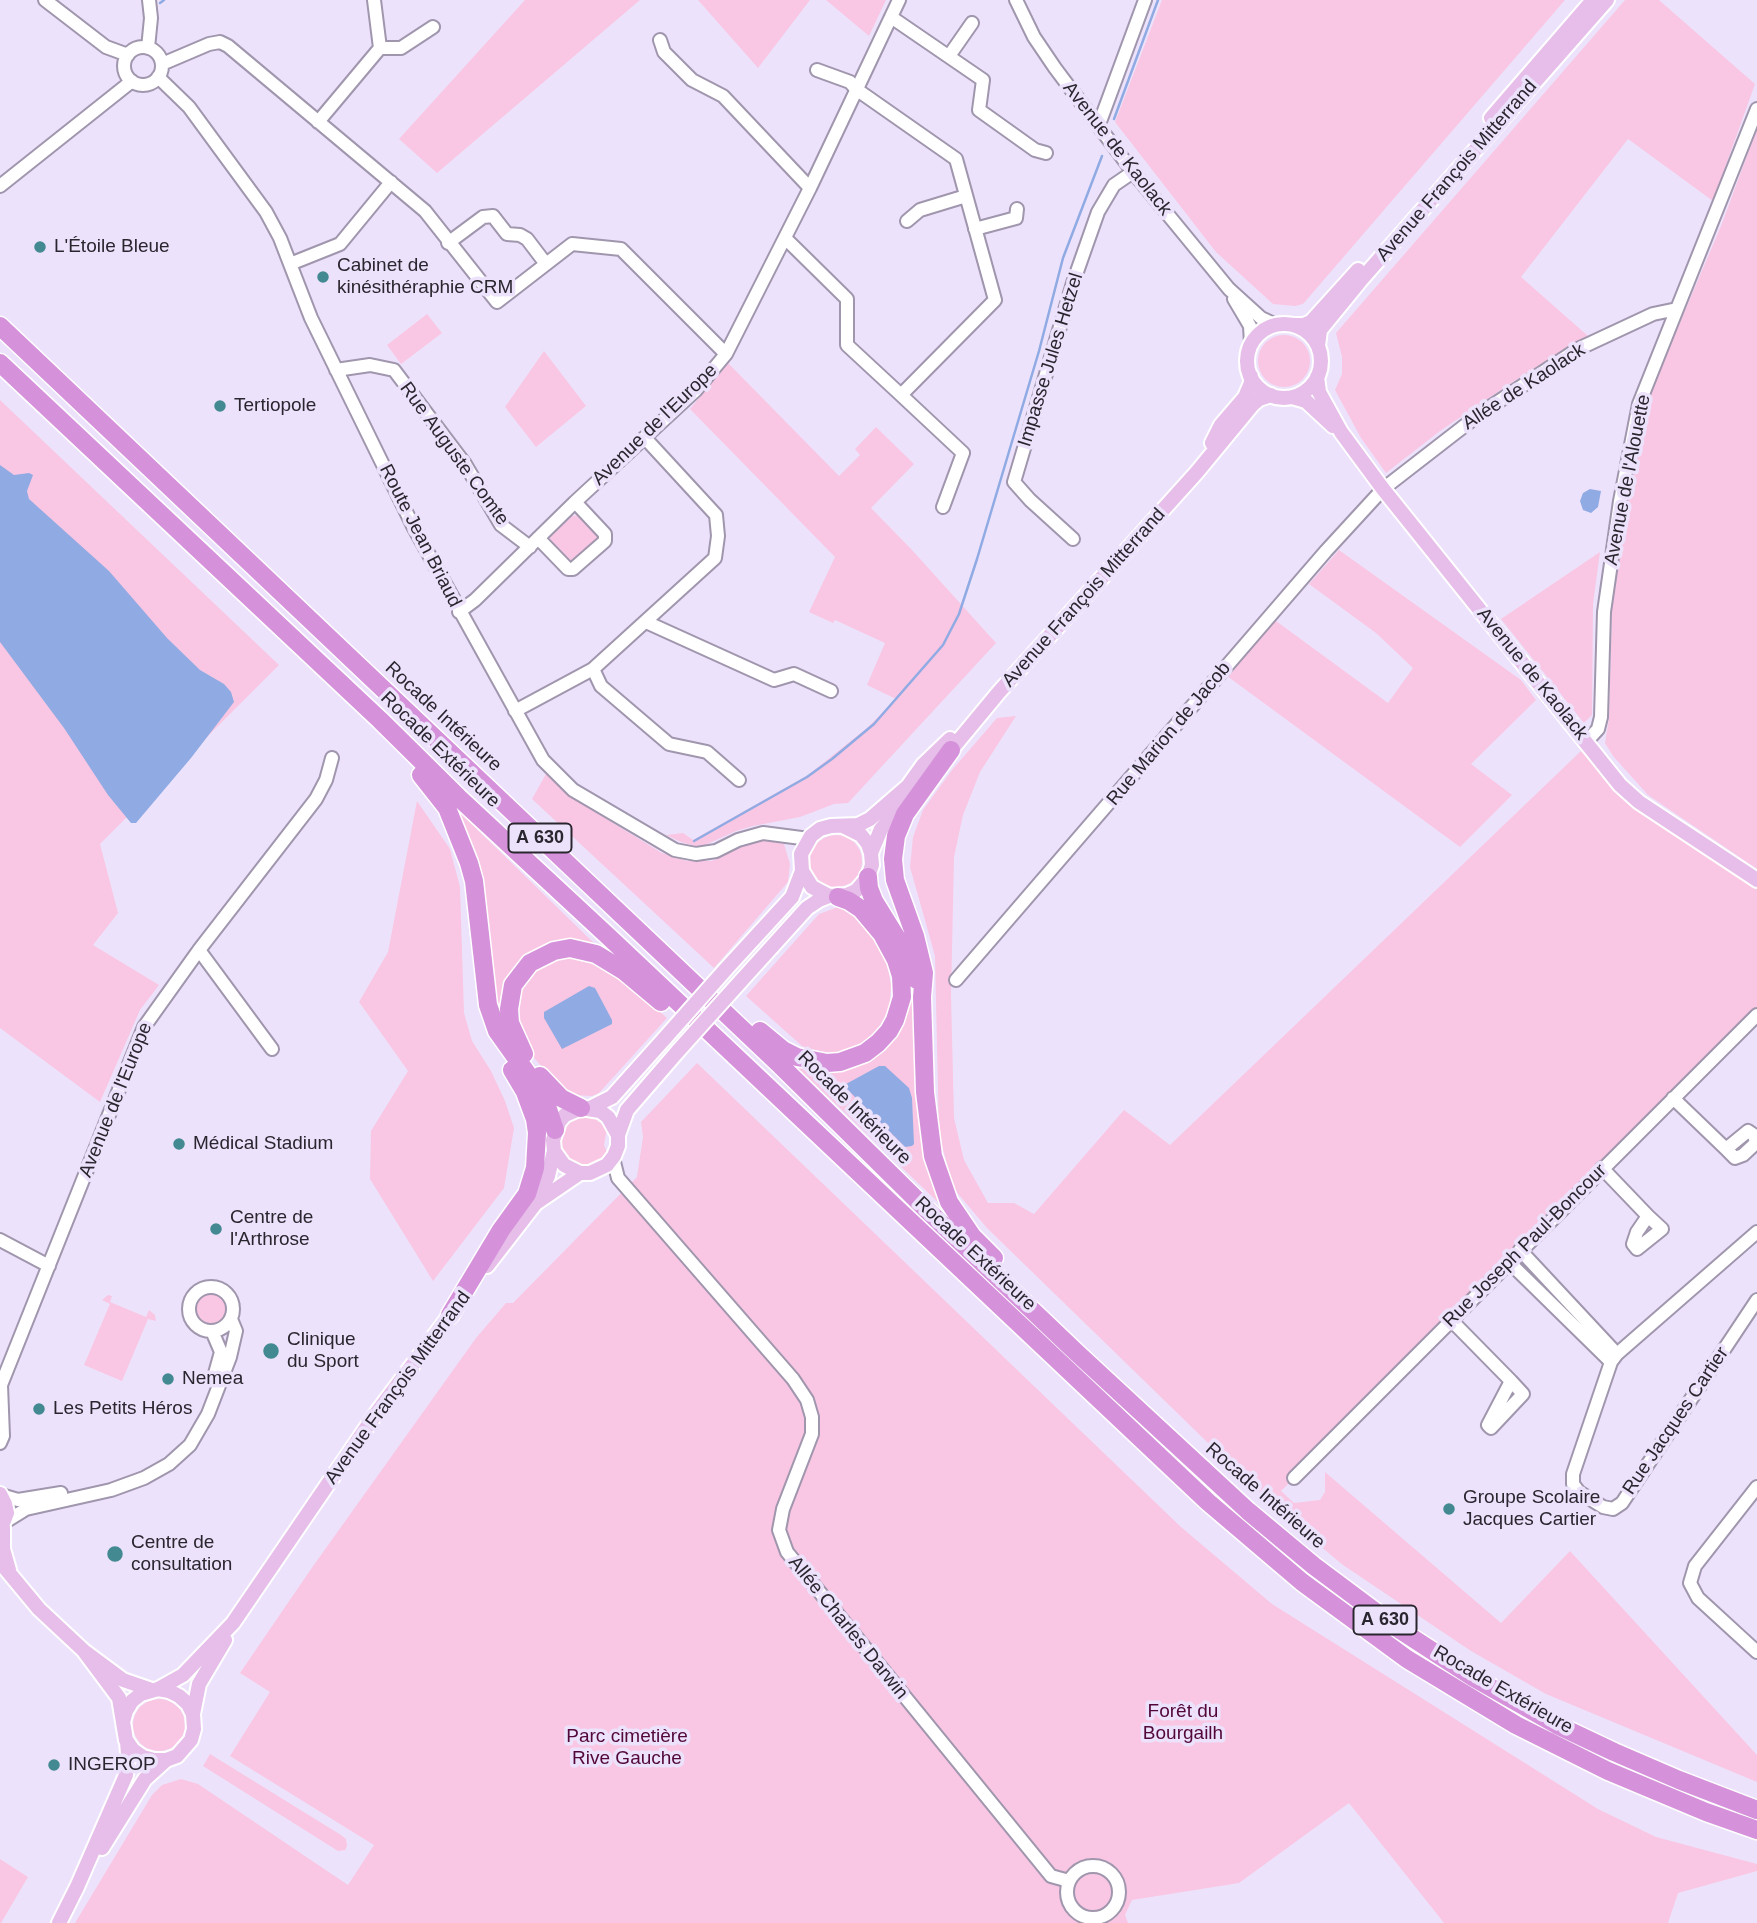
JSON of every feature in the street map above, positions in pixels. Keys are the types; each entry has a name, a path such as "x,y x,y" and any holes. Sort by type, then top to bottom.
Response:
{"highway":[{"name":"Rocade Intérieure","path":"0,326 779,1064 1077,1353 1248,1511 1314,1566 1397,1629 1474,1678 1558,1725 1679,1780 1757,1810"},
{"name":"Rocade Extérieure","path":"0,363 1208,1502 1302,1582 1407,1659 1516,1725 1608,1771 1757,1830"},
{"path":"380,720 384,736 432,788 456,825 474,881 488,1005 497,1031 544,1097 555,1130"},
{"path":"951,750 905,814 896,836 893,859 898,889 921,955 924,973 922,997 929,1127 939,1179 949,1202 972,1236 1070,1334 1077,1353"},
{"path":"869,877 869,888 874,901 911,961 922,997"},
{"path":"628,921 783,1050 813,1062 841,1062 865,1054 878,1043 895,1020 902,997 901,976 886,940 861,909 833,896"},
{"path":"585,1108 561,1098 544,1080 514,1037 509,1009 513,985 530,963 554,951 570,948 596,954 624,971 663,1004 705,1027"},
{"path":"450,1315 501,1230 527,1195 537,1153 537,1133 531,1106 518,1079 490,1035 481,987 483,965"}],"main road":[{"name":"Avenue François Mitterrand","path":"1293,325 1311,322 1593,0"},
{"name":"Avenue François Mitterrand","path":"1318,346 1320,330 1360,281 1607,0"},
{"path":"1276,325 1293,325 1304,330 1318,346 1321,356 1317,377 1311,386 1292,397 1271,395 1259,388 1251,376 1247,363 1251,344 1266,329 1276,325"},
{"name":"Avenue François Mitterrand","path":"1197,472 1221,425 1249,390 1251,376"},
{"name":"Avenue de Kaolack","path":"1317,377 1319,392 1340,432 1620,785 1639,802 1757,880"},
{"name":"Avenue François Mitterrand","path":"869,877 871,853 881,830 999,692 1197,472 1253,404 1271,395"},
{"name":"Avenue de Kaolack","path":"1292,397 1306,401 1340,432"},
{"name":"Avenue François Mitterrand","path":"809,839 820,830 831,826 858,825 887,806 908,786 923,765 999,692"},
{"path":"843,826 861,835 871,853"},
{"path":"555,1130 565,1115 612,1097 792,897 802,871 802,854 809,839"},
{"path":"802,871 812,887 833,896"},
{"path":"535,1204 580,1173 599,1170 613,1158 627,1110 807,908 818,900 856,891 869,877"},
{"path":"585,1108 608,1116 618,1135"},
{"name":"Avenue François Mitterrand","path":"193,1714 199,1684 233,1623 374,1415 535,1204 548,1176 554,1151 555,1130"},
{"path":"554,1151 564,1165 580,1173"},
{"path":"1,1494 5,1504 5,1566 39,1609 84,1651 123,1679 155,1690 169,1691 188,1704 193,1714 194,1729 185,1749 166,1760 145,1779 77,1887"},
{"name":"Avenue François Mitterrand","path":"155,1690 183,1675 233,1623"},
{"path":"59,1923 126,1775 128,1754 119,1698 84,1651"},
{"path":"123,1722 132,1701 141,1694 155,1690"},
{"path":"126,1740 133,1750 143,1757 166,1760"}],"street":[{"path":"45,0 106,47 128,55"},
{"path":"148,48 151,19 149,0"},
{"path":"318,121 380,48 374,0"},
{"name":"Avenue de l'Europe","path":"459,612 475,600 575,502 696,390 726,354 810,188 899,0"},
{"name":"Avenue de Kaolack","path":"1016,0 1034,37 1133,172 1229,289 1261,318 1276,325"},
{"path":"1096,123 1101,119 1145,0"},
{"path":"891,17 983,80 979,110 1035,149 1046,153"},
{"path":"949,56 972,23"},
{"path":"380,48 401,48 433,27"},
{"path":"660,40 664,52 692,80 723,96 810,188"},
{"path":"162,64 209,44 228,46 425,211 497,302 572,244 621,249 726,354"},
{"path":"136,48 148,48 157,52 162,64 158,77 145,85 132,81 125,72 124,64 128,55 136,48"},
{"path":"817,70 850,82 856,89 956,159 995,300 901,395"},
{"name":"Route Jean Briaud","path":"158,77 189,107 262,204 280,238 311,318 414,526 459,612 543,760 573,790 675,850 696,854 716,851 752,835 774,834 809,839"},
{"path":"0,186 132,81"},
{"name":"Avenue de l'Alouette","path":"1586,742 1598,729 1601,717 1604,612 1620,502 1639,404 1757,109"},
{"name":"Impasse Jules Hetzel","path":"1073,539 1014,482 1073,283 1098,212 1114,186 1133,172"},
{"path":"290,264 340,244 391,182"},
{"path":"907,221 920,210 965,196"},
{"path":"975,229 1016,218 1017,209"},
{"path":"448,243 483,217 493,216 507,234 520,235 527,239 547,264"},
{"path":"785,238 847,299 847,345 964,453 943,507"},
{"name":"Avenue de Kaolack","path":"1229,289 1250,326 1251,344"},
{"name":"Allée de Kaolack","path":"1384,489 1481,413 1578,349 1653,314 1677,309"},
{"name":"Rue Auguste Comte","path":"336,370 370,365 394,370 465,464 501,525 534,542"},
{"path":"515,711 593,669 715,558 718,536 716,515 645,438"},
{"name":"Rue Marion de Jacob","path":"956,980 1326,551 1384,489"},
{"path":"534,542 568,569 573,569 605,541 605,534 575,502"},
{"path":"646,622 774,680 794,674 831,691"},
{"path":"593,669 601,686 669,744 707,752 739,780"},
{"name":"Avenue de l'Europe","path":"0,1443 3,1436 1,1385 144,1027 199,950 316,799 326,780 332,758"},
{"path":"786,837 802,854"},
{"path":"199,950 272,1049"},
{"name":"Rue Joseph Paul-Boncour","path":"1294,1478 1757,1015"},
{"path":"1673,1098 1726,1149"},
{"name":"Allée Charles Darwin","path":"613,1158 618,1178"},
{"path":"1602,1168 1648,1216"},
{"name":"Allée Charles Darwin","path":"599,1170 618,1178 793,1379 807,1400 812,1417 812,1434 783,1509 779,1530 787,1552 1051,1876 1069,1881"},
{"path":"1614,1358 1757,1232"},
{"path":"0,1240 49,1266"},
{"path":"1520,1250 1614,1358"},
{"path":"1508,1262 1614,1358"},
{"path":"3,1527 26,1509 111,1490 144,1478 169,1464 190,1445 208,1414 230,1357 236,1331 232,1319 233,1303 227,1293 215,1287 201,1288 191,1299 189,1314 200,1329 221,1329 232,1319"},
{"name":"Rue Jacques Cartier","path":"1614,1358 1573,1474 1573,1484 1579,1492 1603,1507 1613,1509 1622,1503 1757,1300"},
{"path":"1451,1320 1511,1381"},
{"path":"1,1494 18,1500 65,1493 130,1476 160,1462 183,1442 200,1415 221,1353 212,1331"},
{"path":"1757,1486 1695,1566 1690,1583 1698,1598 1757,1652"},
{"path":"1090,1866 1103,1868 1116,1882 1119,1890 1117,1900 1106,1914 1097,1918 1079,1915 1068,1901 1069,1881 1081,1869 1090,1866"}],"green space":[{"path":"525,0 640,0 437,173 399,139"},
{"path":"698,0 810,0 758,68"},
{"path":"826,0 886,0 869,36"},
{"path":"1162,0 1565,0 1303,304 1295,306 1273,304 1216,252 1115,122"},
{"path":"1625,0 1659,0 1755,84 1713,201 1628,139 1521,277 1588,336 1514,381 1440,431 1386,473 1361,438 1335,390 1342,374 1342,357 1336,333"},
{"path":"1757,129 1757,869 1648,795 1613,756 1605,743 1609,719 1612,610 1624,509 1641,414 1721,226"},
{"path":"427,314 442,333 401,364 387,345"},
{"path":"1284,335 1294,337 1302,343 1308,351 1308,371 1302,379 1294,385 1284,387 1274,385 1266,379 1260,371 1258,361 1260,351 1266,343 1274,337"},
{"path":"544,351 586,406 536,447 505,407"},
{"path":"728,363 839,476 860,455 855,449 876,427 914,464 871,508 996,643 848,803 834,804 800,817 753,826 705,845 695,846 666,835 683,833 693,840 808,775 867,728 896,699 867,685 885,643 835,620 833,623 809,612 835,557 690,409"},
{"path":"0,400 279,665 100,844 118,913 93,945 159,985 140,1010 100,1102 0,1028"},
{"path":"580,515 600,536 600,540 572,565 551,545 550,536 572,516"},
{"path":"1339,550 1521,680 1536,700 1471,764 1512,795 1460,847 1227,676 1276,621 1388,703 1413,668 1376,633 1309,584"},
{"path":"1600,552 1593,604 1592,715 1584,723 1501,619"},
{"path":"1016,716 980,772 963,815 954,857 951,995 954,1118 964,1160 988,1203 1014,1203 1034,1214 1124,1110 1170,1145 1581,751 1620,785 1757,880 1757,1015 1281,1491 1294,1503 1320,1500 1325,1492 1325,1472 1501,1623 1570,1551 1757,1755 1757,1782 1546,1694 1471,1651 1343,1565 1277,1510 987,1228 954,1189 939,1135 935,956 910,867 913,837 923,810 952,770 997,718"},
{"path":"546,774 613,823 662,853 687,861 712,861 753,841 769,840 784,844 790,864 788,882 714,968 532,799"},
{"path":"417,801 450,849 460,887 464,1013 472,1041 491,1071 514,1128 504,1188 433,1281 370,1179 371,1131 408,1071 359,1002 388,952"},
{"path":"453,806 599,948 528,958 507,1026 496,1016"},
{"path":"836,835 846,837 854,843 860,851 860,871 854,879 846,885 836,887 826,885 818,879 812,871 810,861 812,851 818,843 826,837"},
{"path":"838,907 853,914 878,945 887,964 891,984 890,1002 884,1019 872,1037 853,1048 835,1053 817,1052 802,1046 746,996 819,914"},
{"path":"578,956 609,967 667,1018 599,1093 592,1096 571,1095 559,1087 530,1053 515,1012 517,995 534,968 549,959"},
{"path":"905,959 914,992 943,1207 790,1060 807,1066 887,1044"},
{"path":"697,1063 1181,1527 1272,1604 1598,1809 1656,1837 1757,1864 1757,1871 1678,1893 1668,1923 1444,1923 1349,1803 1239,1883 1132,1900 1125,1915 1128,1923 75,1923 152,1795 162,1785 181,1779 198,1784 348,1885 374,1845 230,1756 270,1692 240,1673 476,1338 506,1303 513,1303 637,1177 643,1137 641,1122"},
{"path":"581,1116 593,1117 607,1128 604,1145 607,1152 600,1161 593,1164 582,1165 570,1161 560,1147 566,1125"},
{"path":"210,1293 221,1298 226,1309 221,1320 210,1325 199,1320 194,1309 199,1298"},
{"path":"108,1295 112,1296 110,1302 146,1317 149,1310 155,1315 156,1321 148,1319 122,1381 84,1365 110,1304 102,1300"},
{"path":"159,1699 169,1701 177,1707 183,1715 183,1735 177,1743 169,1749 159,1751 149,1749 141,1743 135,1735 133,1725 135,1715 141,1707 149,1701"},
{"path":"210,1754 341,1835 346,1839 345,1850 338,1851 203,1766"},
{"path":"0,1859 28,1877 1,1923 0,1923"}],"water":[{"path":"0,465 14,475 33,475 27,491 29,499 109,571 167,638 200,670 224,684 231,692 234,702 136,823 131,823 108,795 64,728 0,642"},
{"path":"1590,489 1601,491 1598,507 1591,513 1583,510 1580,501 1583,493"},
{"path":"589,986 595,988 612,1024 562,1049 544,1018 544,1012"},
{"path":"879,1066 885,1066 909,1088 912,1098 912,1146 905,1147 845,1087"}],"waterway":[{"path":"160,3 164,0"},
{"path":"1114,119 1158,0"},
{"path":"694,841 807,777 832,759 874,724 943,645 959,614 977,559 1039,351 1063,258 1102,156"}],"place":[{"name":"L'Étoile Bleue","path":"40,247"},
{"name":"Cabinet de kinésithéraphie CRM","path":"323,277"},
{"name":"Tertiopole","path":"220,406"},
{"name":"Médical Stadium","path":"179,1144"},
{"name":"Centre de l'Arthrose","path":"216,1229"},
{"name":"Clinique du Sport","path":"271,1351"},
{"name":"Nemea","path":"168,1379"},
{"name":"Les Petits Héros","path":"39,1409"},
{"name":"Groupe Scolaire Jacques Cartier","path":"1449,1509"},
{"name":"Centre de consultation","path":"115,1554"},
{"name":"INGEROP","path":"54,1765"}],"park label":[{"name":"Forêt du Bourgailh","path":"1183,1723"},
{"name":"Parc cimetière Rive Gauche","path":"627,1748"}]}
